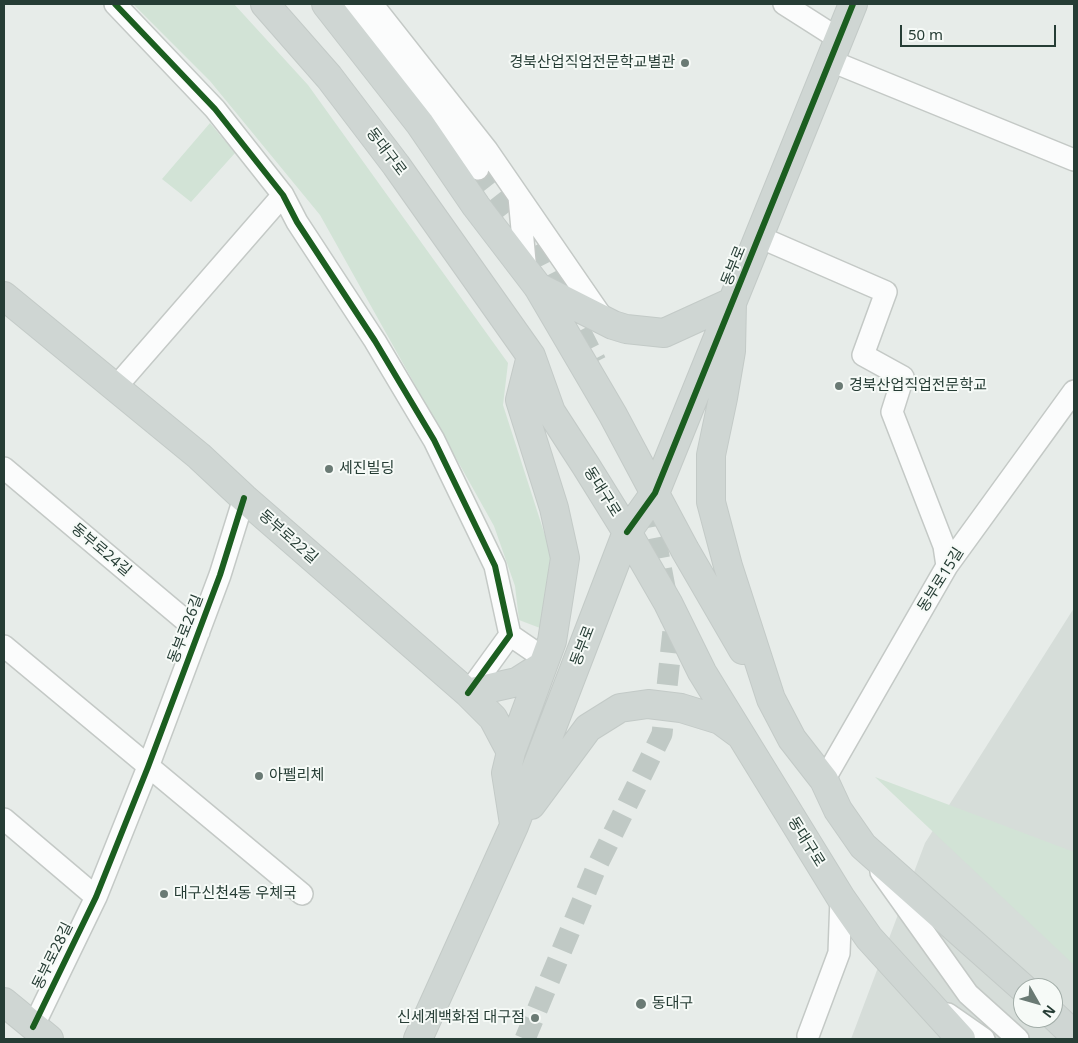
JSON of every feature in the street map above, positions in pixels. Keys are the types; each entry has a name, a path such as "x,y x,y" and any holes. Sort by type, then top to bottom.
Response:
{"main road":[{"name":"동대구로","path":"265,4 329,77 396,165 531,356 550,412 627,532 668,603 702,672 842,898 869,938 960,1039"},
{"path":"326,4 420,124 476,206 532,279 613,415 684,550 771,699 792,739 824,780 838,810 863,846 1013,979"},
{"name":"동부로","path":"418,1039 514,826 627,532 654,493 853,4"},
{"path":"532,279 604,320 626,329 664,334 732,302 731,351 711,455 711,502 728,566 771,699"},
{"name":"동부로22길","path":"4,296 199,456 244,498 468,693 492,718 511,752"},
{"path":"514,826 506,773 511,752 552,641 565,558 554,508 520,400 531,356"},
{"path":"468,693 517,682 544,663"},
{"path":"514,826 553,778 588,728 620,708 648,704 681,708 720,720 744,738"},
{"path":"4,1002 41,1033"},
{"path":"1063,1024 1074,1035"}],"street":[{"path":"115,4 216,109 283,195 297,222 376,341 434,440 495,566 510,635 544,663"},
{"path":"350,4 478,169"},
{"path":"372,4 488,150 604,320"},
{"path":"784,4 835,50 1074,160"},
{"path":"114,388 283,195"},
{"path":"518,195 532,279"},
{"path":"771,242 886,292 863,355 903,378 892,412 944,546 947,566"},
{"name":"동부로15길","path":"824,780 947,566 1074,391"},
{"name":"동부로24길","path":"4,468 199,632"},
{"name":"동부로26길","path":"96,897 199,632 244,498"},
{"path":"468,693 510,635"},
{"path":"4,646 302,894"},
{"path":"4,819 96,897"},
{"path":"863,846 968,994 1018,1039"},
{"name":"동부로28길","path":"41,1033 96,897"},
{"path":"808,1036 839,953 842,898"},
{"path":"919,994 946,1039"},
{"path":"919,994 984,1039"}],"shaded area":[{"path":"1074,608 1074,1039 851,1039 925,843"}],"green space":[{"path":"133,4 234,4 308,85 508,363 503,405 551,554 540,628 519,620 515,586 494,526 320,215 210,81"},
{"path":"210,123 235,153 191,202 162,179"},
{"path":"875,777 1074,852 1074,965"}],"tunnel":[{"path":"478,169 535,242 596,362"},
{"path":"525,1039 596,868 662,734 673,630 647,492"}],"cycle path":[{"path":"115,4 215,109 283,195 297,222 375,341 434,440 495,566 510,635 468,693"},
{"path":"627,532 655,493 853,4"},
{"path":"33,1027 96,897 148,767 220,575 244,498"}],"place":[{"name":"경북산업직업전문학교별관","path":"685,63"},
{"name":"경북산업직업전문학교","path":"839,386"},
{"name":"세진빌딩","path":"329,469"},
{"name":"아펠리체","path":"259,776"},
{"name":"대구신천4동 우체국","path":"164,894"},
{"name":"동대구","path":"641,1004"},
{"name":"신세계백화점 대구점","path":"535,1018"}]}
